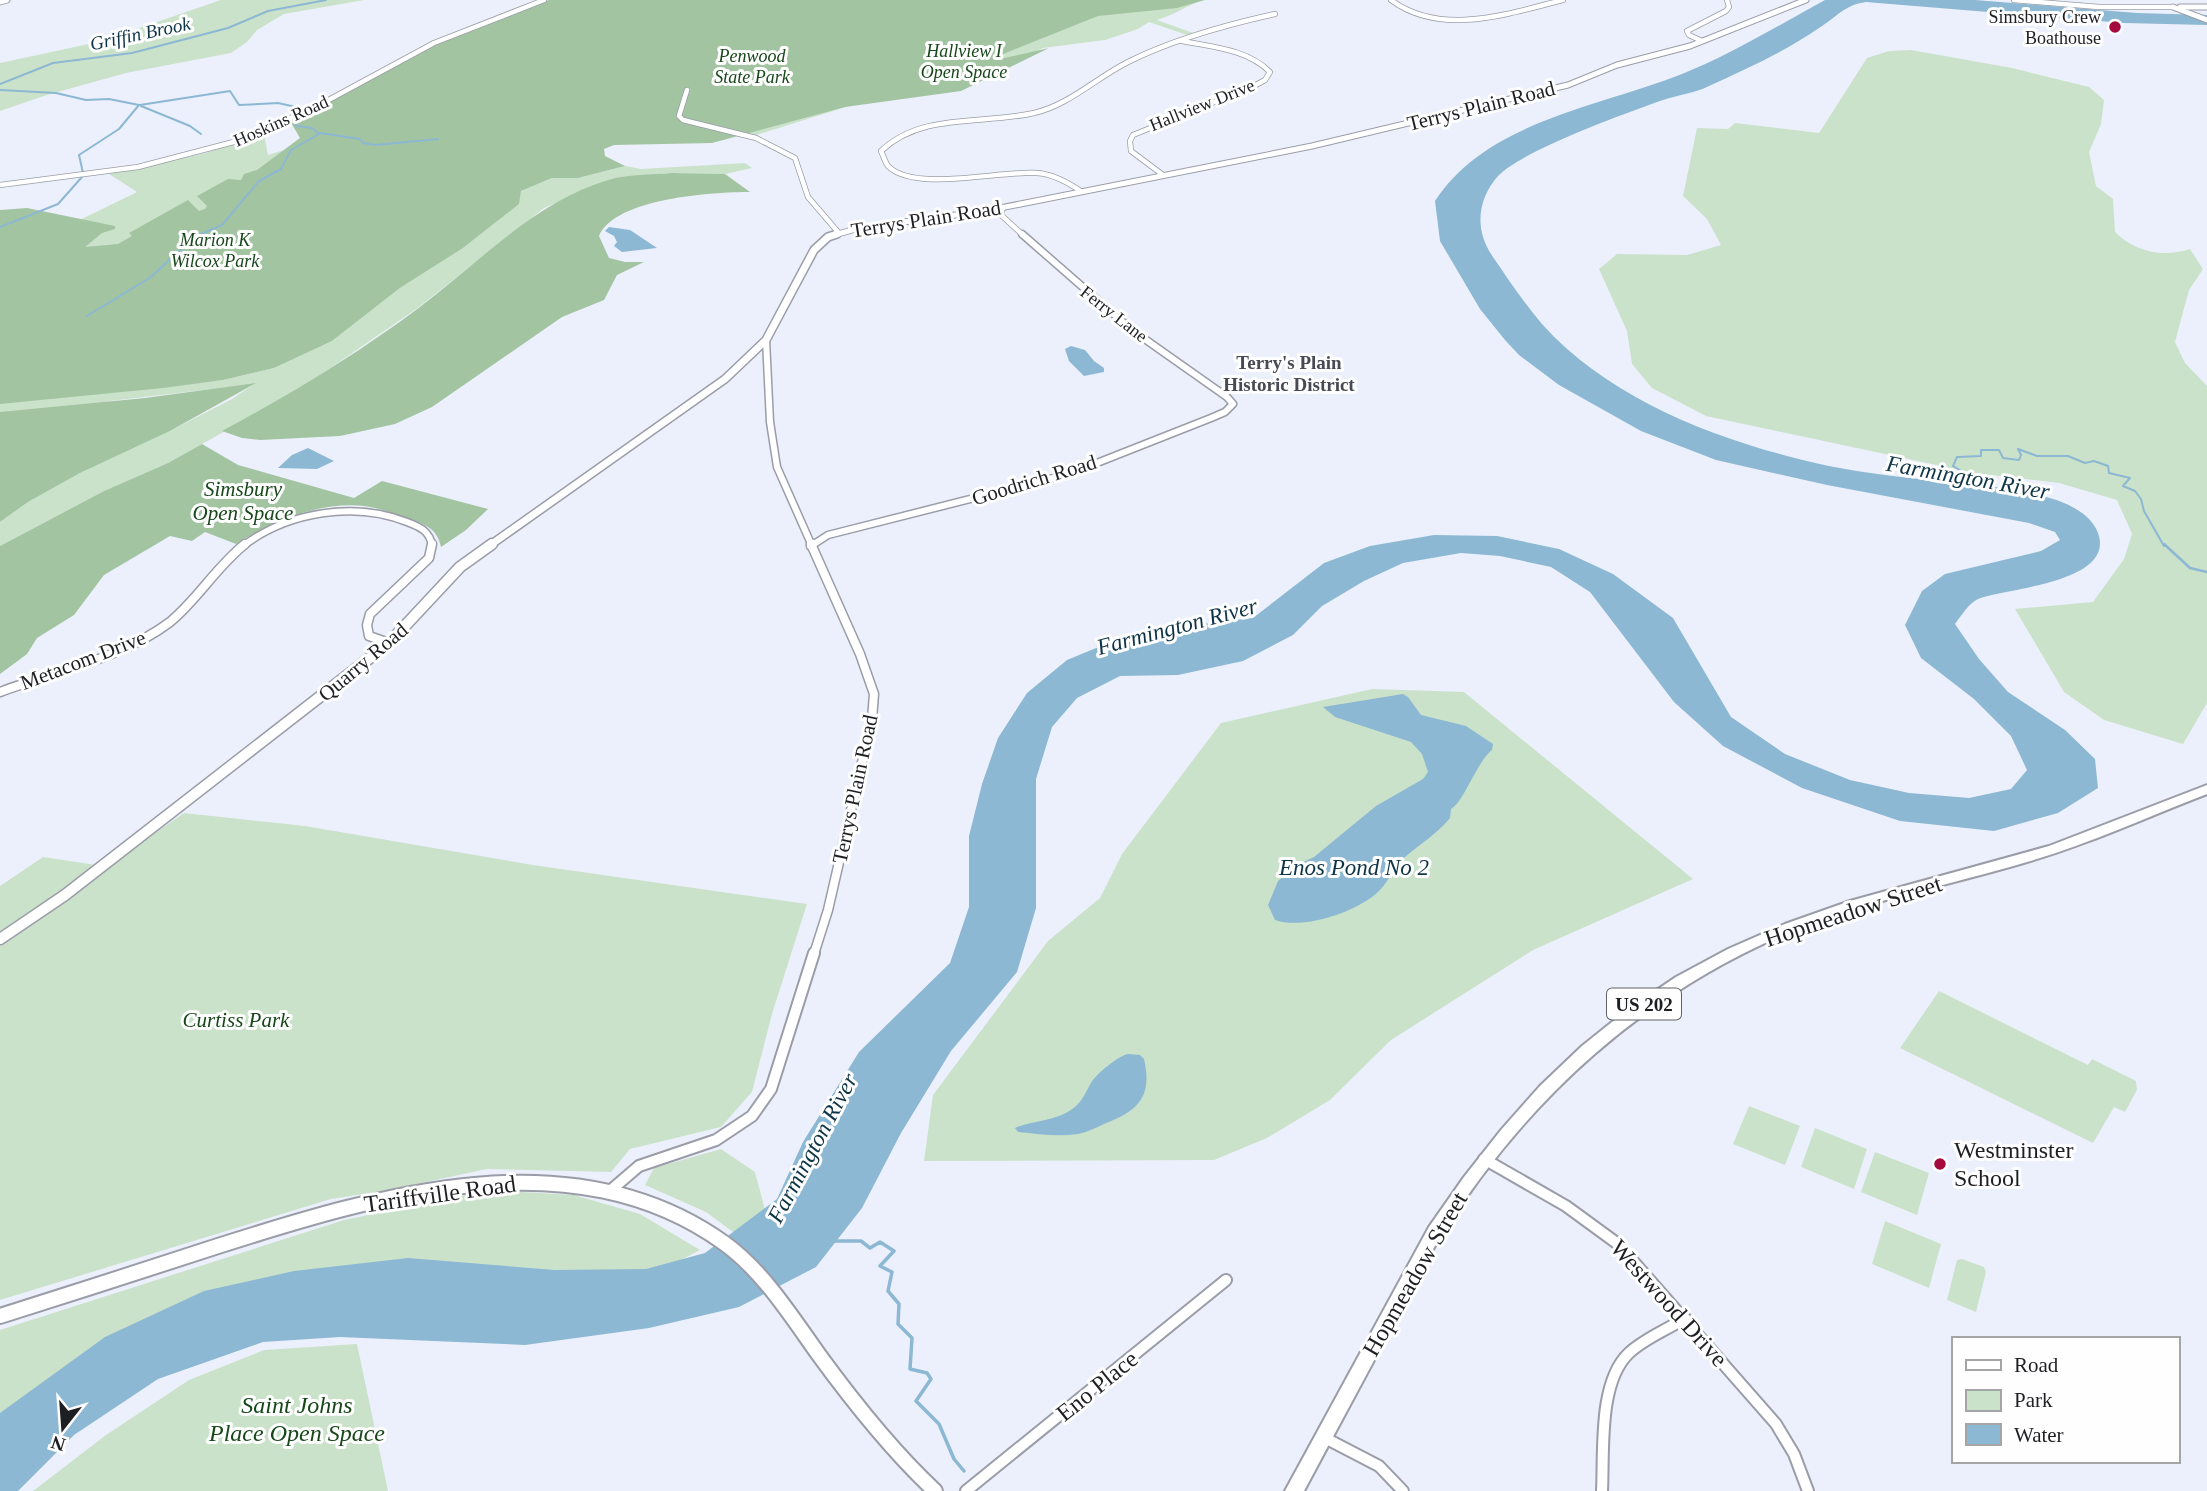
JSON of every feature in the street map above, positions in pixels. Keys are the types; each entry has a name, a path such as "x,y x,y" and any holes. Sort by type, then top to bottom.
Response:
{"highway":[{"name":"Hopmeadow Street","path":"1294,1491 1435,1232 1484,1159 1553,1082 1614,1027 1657,994 1713,961 1791,926 2054,849 2115,828 2207,789"}],"main road":[{"name":"Tariffville Road","path":"0,1316 272,1229 393,1198 489,1183 526,1182 611,1190 669,1210 702,1228 743,1259 890,1446 935,1491"}],"street":[{"path":"0,2 7,0"},
{"name":"Hoskins Road","path":"0,185 138,167 245,139 323,103 434,43 544,0"},
{"path":"1391,0 1399,9 1420,15 1466,20 1563,0"},
{"path":"1702,41 1689,36 1687,31 1726,11 1729,8 1727,0"},
{"name":"Terrys Plain Road","path":"611,1190 643,1163 710,1144 731,1134 753,1117 771,1089 828,910 872,719 874,694 860,654 777,467 770,422 766,340 810,256 821,242 838,232 985,211 1002,211 1163,175 1312,146 1544,90 1702,41 1806,0"},
{"path":"2014,0 2089,6 2207,7"},
{"path":"2173,7 2207,20"},
{"path":"1082,192 1064,180 1039,174 1007,173 943,179 910,176 887,166 881,151 893,140 927,127 1042,111 1119,66 1180,40 1275,14"},
{"name":"Hallview Drive","path":"1163,175 1131,151 1130,141 1133,135 1254,86 1265,80 1270,72 1257,62 1226,49 1180,40"},
{"path":"687,90 679,116 683,120 756,138 795,158 808,197 838,232"},
{"name":"Ferry Lane","path":"1002,211 1111,312 1233,404"},
{"name":"Quarry Road","path":"0,939 65,895 389,643 460,567 699,400 766,340"},
{"path":"753,353 767,354"},
{"name":"Goodrich Road","path":"806,535 828,535 1069,474 1218,415 1233,404"},
{"name":"Metacom Drive","path":"0,692 117,650 158,630 185,610 243,546 272,530 324,511 360,510 374,513 421,527 431,538 433,551 429,558 370,614 366,631 369,636 389,643"},
{"name":"Goodrich Road","path":"811,546 828,535"},
{"name":"Westwood Drive","path":"1484,1159 1591,1222 1632,1259 1776,1424 1794,1454 1808,1491"},
{"name":"Eno Place","path":"966,1491 1226,1280"},
{"path":"1602,1491 1609,1392 1614,1374 1622,1360 1640,1344 1685,1318"},
{"path":"1325,1438 1367,1458 1387,1472 1402,1491"}],"green space":[{"path":"221,0 364,0 284,14 257,30 247,42 231,53 126,73 0,111 0,63 98,42"},
{"path":"546,0 1201,0 1157,20 1193,33 1187,35 1149,22 1138,29 1105,40 1043,48 990,76 865,101 750,137 687,104 128,391 223,380 274,368 332,341 400,288 463,248 518,204 521,191 552,178 578,178 625,166 641,169 745,163 752,168 725,174 671,173 611,179 544,208 419,307 297,391 168,463 104,491 0,546 0,522 28,502 80,473 232,399 254,384 110,401 0,454 0,220 53,233 137,192 109,174 202,154 264,134 268,155 319,139 296,119 440,42"},
{"path":"549,0 1205,0 1177,8 1098,16 998,56 1000,59 1049,48 961,91 845,107 712,143 614,145 604,149 605,156 625,166 578,178 552,178 521,191 519,204 463,248 400,288 332,341 274,368 223,380 163,388 0,404 0,210 27,208 115,226 115,229 102,233 85,247 118,244 132,236 129,233 188,200 199,211 205,209 207,206 197,196 228,179 241,180 244,174 257,170 300,138 290,121 441,42"},
{"path":"1911,50 2012,68 2089,87 2104,100 2101,124 2089,152 2096,186 2113,199 2115,232 2140,249 2170,253 2190,249 2203,269 2189,290 2175,342 2185,363 2207,386 2207,703 2183,744 2104,720 2064,692 2015,609 2093,602 2124,559 2132,534 2117,500 2059,483 1974,473 1706,416 1652,388 1632,364 1627,331 1599,269 1617,254 1687,255 1721,245 1707,219 1683,196 1697,128 1728,129 1735,123 1819,133 1867,58 1889,51"},
{"path":"671,173 725,174 750,192 690,196 644,205 609,223 599,236 609,258 625,262 644,262 617,275 604,300 562,317 432,407 395,424 340,436 260,440 242,438 222,431 298,388 372,341 420,307 509,235 556,203 581,190 615,178"},
{"path":"256,383 170,431 80,473 28,502 0,522 0,412 145,398"},
{"name":"Simsbury Open Space","path":"202,444 238,465 354,498 382,481 488,509 466,530 441,547 433,531 423,525 375,508 348,505 297,514 236,544 205,532 192,541 170,536 104,575 74,615 37,638 27,654 0,674 0,546 104,491 168,463"},
{"path":"1372,689 1464,692 1693,879 1533,950 1391,1040 1330,1100 1267,1138 1214,1160 924,1161 933,1095 1048,941 1100,898 1122,854 1221,723"},
{"name":"Curtiss Park","path":"184,813 305,826 533,865 807,904 772,1014 752,1092 721,1127 630,1149 611,1172 487,1169 389,1190 331,1199 0,1300 0,940"},
{"path":"43,857 96,865 0,935 0,886"},
{"path":"1939,991 2088,1065 2092,1059 2136,1081 2137,1090 2125,1112 2114,1107 2093,1143 1900,1048"},
{"path":"1749,1106 1800,1126 1785,1165 1733,1144"},
{"path":"1815,1128 1867,1149 1854,1189 1801,1167"},
{"path":"721,1149 755,1172 768,1221 741,1238 706,1212 645,1185 654,1168"},
{"path":"1875,1152 1929,1173 1917,1215 1861,1192"},
{"path":"488,1190 574,1195 640,1214 700,1250 639,1282 399,1280 0,1426 0,1330 344,1220"},
{"path":"1885,1221 1941,1244 1929,1288 1872,1264"},
{"path":"1962,1259 1984,1267 1986,1272 1976,1312 1947,1300 1957,1260"},
{"name":"Saint Johns Place Open Space","path":"357,1344 388,1491 33,1491 106,1435 189,1380 264,1350"}],"water":[{"name":"Farmington River","path":"1825,0 1975,0 2137,13 2207,15 2207,25 2124,23 1866,2 1858,4 1793,44 1737,73 1704,88 1663,100 1576,133 1512,165 1499,175 1486,194 1481,215 1483,236 1493,257 1529,308 1571,352 1637,398 1674,416 1751,446 1790,457 1862,472 2037,495 2075,508 2089,519 2098,533 2099,550 2091,563 2055,581 1978,599 1955,624 1979,659 2008,692 2065,730 2095,759 2098,788 2058,813 1994,831 1900,821 1802,788 1723,746 1674,702 1590,592 1551,567 1500,556 1461,553 1403,563 1364,581 1322,606 1293,635 1243,661 1178,675 1120,676 1077,698 1052,727 1036,779 1036,908 1017,972 951,1051 901,1133 862,1208 816,1267 739,1307 649,1328 525,1345 340,1337 263,1342 158,1379 74,1435 18,1491 0,1491 0,1413 105,1337 204,1291 294,1271 408,1258 555,1270 646,1269 705,1253 777,1199 803,1142 859,1052 950,963 969,907 969,836 982,784 998,738 1027,693 1067,660 1135,632 1253,618 1324,563 1370,546 1434,535 1497,536 1559,549 1613,574 1673,618 1731,717 1785,754 1850,780 1909,793 1969,798 2011,789 2027,770 2011,736 1974,699 1921,658 1905,625 1922,591 1945,574 2041,551 2060,540 2055,532 2029,523 1827,485 1716,460 1641,431 1559,385 1519,355 1480,309 1440,241 1435,201 1457,174 1484,152 1514,134 1547,120 1700,67"},
{"path":"609,227 630,230 657,248 622,252 614,246 617,242 614,236 605,231"},
{"path":"1071,346 1085,350 1104,368 1104,372 1084,376 1069,361 1065,349"},
{"path":"308,448 334,461 317,469 278,468 292,455"},
{"name":"Enos Pond No 2","path":"1403,694 1421,715 1466,726 1493,744 1492,750 1461,799 1451,809 1450,818 1401,861 1382,888 1369,899 1344,912 1314,921 1300,923 1275,920 1268,905 1278,881 1297,865 1314,857 1376,806 1423,779 1428,772 1422,754 1411,742 1335,717 1323,707"},
{"path":"1128,1054 1140,1055 1144,1059 1146,1084 1140,1101 1125,1114 1078,1134 1018,1132 1015,1128 1070,1111 1081,1101 1097,1075"}],"waterway":[{"name":"Griffin Brook","path":"0,84 53,63 132,53 228,28 268,11 326,0"},
{"path":"0,90 56,93 86,100 109,99 139,105 119,129 79,155 83,173"},
{"path":"140,105 230,91 239,105 278,103 305,109"},
{"path":"141,106 190,126 201,134"},
{"path":"87,316 151,277 194,237 222,225 259,181 281,169 291,150 319,134 312,128 296,126 295,122 311,113 310,111"},
{"path":"320,133 360,139 363,143 375,145 438,139"},
{"path":"0,227 58,204 82,177"},
{"name":"Farmington River","path":"2004,490 1984,485 1953,466 1957,457 1981,456 1981,450 1999,450 2003,458 2019,460 2021,455 2018,449 2037,456 2068,456 2085,463 2094,461 2108,466 2109,473 2130,478 2123,486 2135,491 2141,499 2144,511 2164,546"},
{"path":"2164,544 2190,568 2207,572"},
{"path":"832,1241 861,1241 870,1248 880,1242 894,1251 880,1266 892,1272 888,1291 899,1304 898,1324 912,1338 910,1369 927,1373 931,1379 916,1401 939,1424 954,1459 964,1471"}],"place":[{"name":"Simsbury Crew Boathouse","path":"2115,27"},
{"name":"Westminster School","path":"1940,1164"}],"district":[{"name":"Terry's Plain Historic District","path":"1289,373"}],"park label":[{"name":"Hallview I Open Space","path":"964,61"},
{"name":"Penwood State Park","path":"752,66"},
{"name":"Marion K Wilcox Park","path":"215,250"}]}
